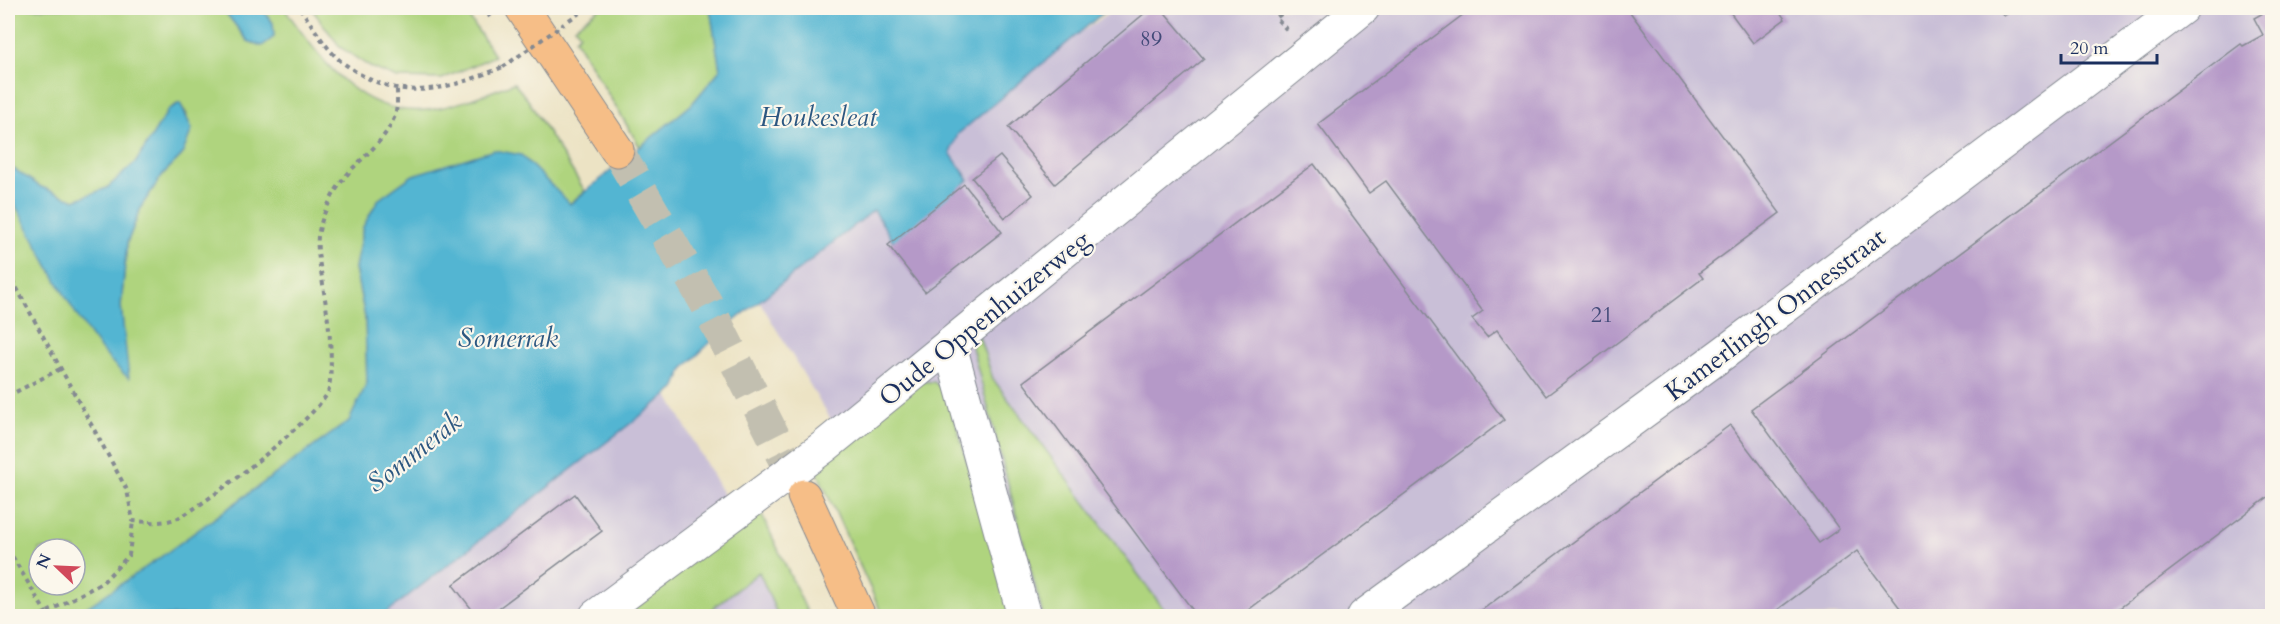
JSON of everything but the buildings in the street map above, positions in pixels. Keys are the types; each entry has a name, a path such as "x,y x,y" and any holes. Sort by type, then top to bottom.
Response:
{"main road":[{"path":"522,8 617,150"},
{"path":"804,496 859,616"}],"street":[{"name":"Oude Oppenhuizerweg","path":"596,616 825,446 1363,8"},
{"name":"Kamerlingh Onnesstraat","path":"1364,616 1735,345 2182,8"},
{"path":"950,346 1024,616"}],"path":[{"path":"300,8 340,62 383,85 420,92 462,84 503,67 587,8"},
{"path":"133,521 160,522 178,518 205,501 306,421 328,393 332,347 319,260 318,232 332,197 352,169 376,147 389,128 395,116 397,87"},
{"path":"8,272 127,490 133,521 129,555 102,583 40,616"},
{"path":"8,396 60,369"},
{"path":"8,549 46,613"}],"shaded area":[{"path":"1117,8 2272,8 2272,616 949,616 751,287 938,129"},
{"path":"655,372 773,584 786,616 342,616"}],"green space":[{"path":"8,8 222,8 248,41 262,46 274,37 273,23 261,8 284,8 311,45 343,80 380,104 402,110 426,110 449,106 514,83 528,100 585,191 569,204 521,155 413,175 378,200 363,227 355,268 365,317 367,384 349,421 158,559 74,616 8,616 8,183 14,203 128,377 121,306 127,243 142,205 163,174 182,155 187,114 179,103 169,109 136,162 107,188 75,200 41,187 8,165"},
{"path":"311,8 463,8 495,56 442,79 397,78 370,67 340,47"},
{"path":"600,8 710,8 720,70 691,105 640,147 575,39 580,34 575,27"},
{"path":"978,333 993,379 1169,616 1043,616 972,347"},
{"path":"916,381 934,382 947,393 1013,616 883,616 813,463"},
{"path":"758,506 809,616 778,616 759,572 703,616 626,616"}],"water":[{"path":"222,8 261,8 273,23 274,37 262,46 248,41"},
{"path":"710,8 1109,8 958,134 950,153 969,180 896,246 874,210 723,330 683,369 675,389 382,616 74,616 158,559 349,421 367,383 365,317 355,268 363,227 378,200 413,175 494,150 521,155 570,204 691,105 720,70"},
{"path":"180,103 192,129 182,155 163,174 142,205 127,243 121,306 129,378 112,362 80,321 14,203 8,183 8,165 41,187 75,200 107,188 136,162 169,109"}],"tunnel":[{"path":"617,150 706,303 804,496"}],"water label":[{"name":"Houkesleat","path":"818,117"},
{"name":"Somerrak","path":"508,338"},
{"name":"Sommerak","path":"414,452"}]}
